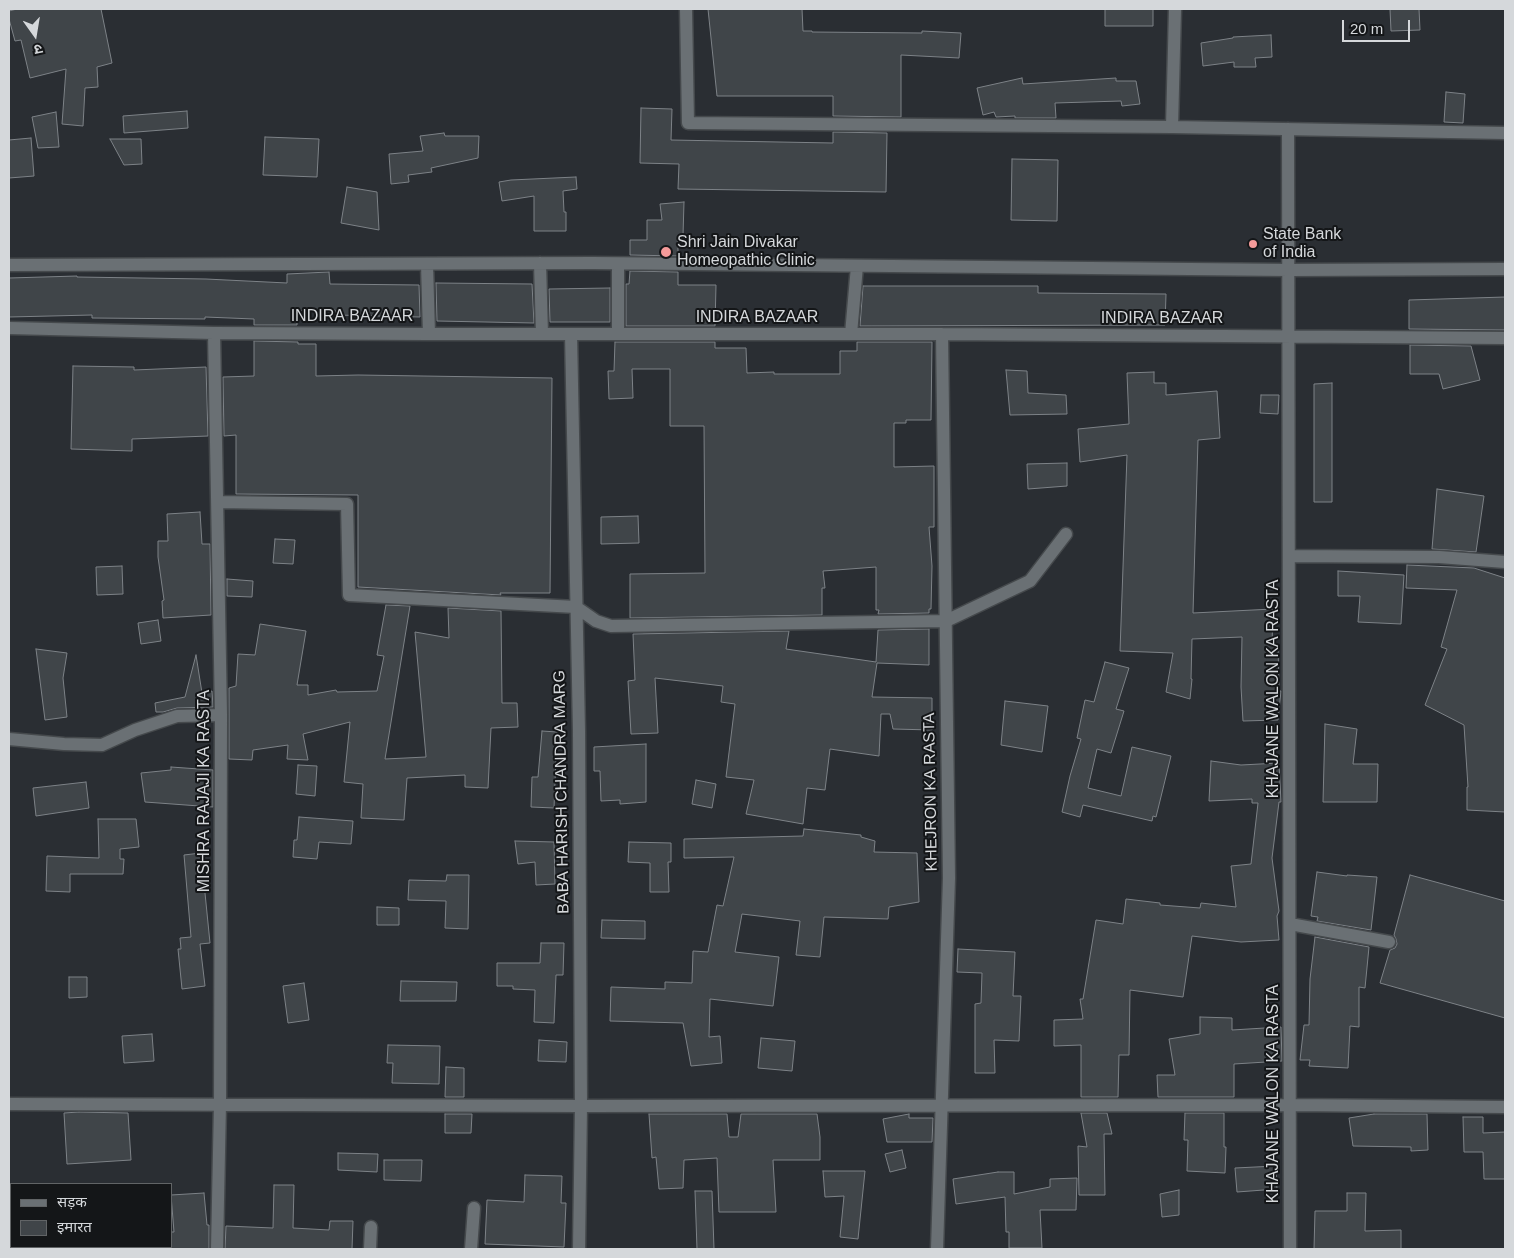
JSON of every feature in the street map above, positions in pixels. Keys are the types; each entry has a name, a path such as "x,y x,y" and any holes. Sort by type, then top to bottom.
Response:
{"street":[{"path":"686,9 688,123 1172,127 1505,133"},
{"path":"1172,127 1175,9"},
{"name":"KHAJANE WALON KA RASTA","path":"1288,129 1290,1249"},
{"path":"9,265 540,263 1289,270 1505,269"},
{"path":"540,263 542,334"},
{"path":"427,264 429,334"},
{"path":"618,264 618,334"},
{"path":"852,334 857,266"},
{"name":"INDIRA BAZAAR","path":"9,328 429,334 942,334 1505,338"},
{"name":"MISHRA RAJAJI KA RASTA","path":"214,332 221,716 220,1104 217,1249"},
{"name":"BABA HARISH CHANDRA MARG","path":"571,334 581,1106 579,1249"},
{"name":"KHEJRON KA RASTA","path":"937,1249 948,878 942,334"},
{"path":"218,502 347,504 349,595 576,607 596,621 611,626 946,621 1030,581 1066,534"},
{"path":"1290,556 1439,557 1505,562"},
{"path":"9,739 102,745 135,730 177,716 221,716"},
{"path":"1290,924 1389,942"},
{"path":"9,1104 581,1106 1291,1105 1505,1107"},
{"path":"471,1249 474,1208"},
{"path":"370,1249 371,1227"}],"building":[{"path":"17,9 101,9 112,63 97,67 98,87 85,88 83,126 62,124 66,69 30,78 21,40 15,41 9,19 9,11"},
{"path":"708,9 802,9 803,31 812,32 922,33 922,31 961,33 959,58 901,55 901,117 833,116 833,96 717,96"},
{"path":"1105,9 1153,9 1153,26 1105,26"},
{"path":"1390,9 1419,9 1420,30 1391,31"},
{"path":"1271,35 1272,57 1255,58 1256,67 1234,67 1234,62 1203,66 1201,43 1233,37"},
{"path":"1022,78 1023,84 1116,78 1116,81 1136,81 1140,104 1122,106 1121,101 1055,103 1056,118 996,117 994,112 983,115 977,88"},
{"path":"1446,92 1465,94 1463,123 1444,122"},
{"path":"641,108 672,109 671,140 833,143 833,132 887,133 886,192 678,189 679,164 640,163"},
{"path":"187,111 188,128 124,133 123,116"},
{"path":"56,112 59,147 38,148 32,117"},
{"path":"444,133 445,136 479,136 478,158 431,168 432,172 408,175 409,182 391,184 389,154 423,151 420,136"},
{"path":"265,137 319,139 317,177 263,175"},
{"path":"31,138 34,176 9,178 9,140"},
{"path":"110,139 141,139 142,164 124,165"},
{"path":"1012,159 1058,160 1057,221 1011,220"},
{"path":"576,177 577,189 563,191 566,231 534,231 534,196 502,201 499,182"},
{"path":"347,187 377,192 379,230 341,223"},
{"path":"684,202 683,236 678,236 678,256 630,255 630,240 647,240 647,220 662,220 660,204"},
{"path":"630,271 678,272 678,285 716,285 715,326 626,326 626,284 629,284"},
{"path":"329,272 330,284 419,285 420,317 335,315 335,310 297,311 297,325 254,325 254,319 205,317 205,319 92,318 92,315 9,317 9,278 77,276 287,283 287,274"},
{"path":"436,283 532,284 534,323 437,321"},
{"path":"863,286 1038,286 1038,293 1166,294 1165,325 860,326"},
{"path":"610,288 610,322 550,322 549,289"},
{"path":"1505,297 1505,330 1409,329 1409,300"},
{"path":"254,341 316,344 316,376 552,378 550,593 500,593 501,595 358,587 358,495 236,494 236,435 224,436 223,377 254,376"},
{"path":"615,342 715,342 715,348 746,348 747,373 840,374 840,351 857,351 857,342 932,342 931,420 906,420 906,423 894,423 894,467 934,466 934,527 929,527 932,566 931,609 929,609 929,613 878,614 879,610 876,610 876,567 823,571 825,588 822,588 822,615 630,618 630,574 705,573 704,426 670,426 670,369 632,369 633,398 609,399 608,371 614,371"},
{"path":"1410,345 1471,346 1480,380 1443,389 1439,374 1410,374"},
{"path":"73,366 134,367 134,370 206,367 208,436 132,439 132,451 71,449"},
{"path":"1006,370 1027,371 1028,393 1066,395 1067,414 1010,415"},
{"path":"1154,372 1154,383 1166,383 1166,395 1217,391 1220,438 1198,440 1193,613 1273,609 1272,646 1278,645 1279,691 1281,691 1278,720 1243,721 1241,687 1242,637 1192,639 1190,699 1166,692 1173,653 1120,651 1127,455 1080,462 1078,429 1129,424 1127,373"},
{"path":"1332,383 1332,502 1314,502 1314,384"},
{"path":"1261,395 1279,395 1278,414 1260,413"},
{"path":"1067,463 1067,486 1028,489 1027,464"},
{"path":"1437,489 1484,496 1476,552 1432,549"},
{"path":"200,512 202,544 210,544 211,615 163,618 162,601 164,600 158,557 158,541 168,541 167,514"},
{"path":"638,516 639,543 601,544 601,517"},
{"path":"275,539 295,540 293,564 273,563"},
{"path":"1407,565 1474,568 1505,578 1505,812 1467,810 1468,787 1464,725 1425,705 1447,649 1441,647 1457,590 1406,588"},
{"path":"122,566 123,594 97,595 96,567"},
{"path":"1338,571 1404,575 1401,624 1358,622 1360,596 1338,596"},
{"path":"227,579 253,581 252,597 227,596"},
{"path":"386,605 410,606 385,759 426,757 415,632 449,638 448,608 501,611 502,703 517,703 518,727 491,728 488,788 465,787 465,775 407,778 404,820 361,818 363,784 344,782 350,722 303,734 308,760 287,759 288,745 253,750 252,760 229,759 229,688 236,686 238,654 255,655 260,624 306,631 297,685 308,685 308,695 336,690 337,692 377,691 384,656 377,655"},
{"path":"158,620 161,641 141,644 138,623"},
{"path":"929,629 929,665 877,663 872,697 932,698 932,730 893,729 890,714 881,714 879,756 830,749 825,790 807,788 803,824 746,814 754,780 726,777 735,704 721,702 723,686 655,678 658,733 631,734 628,681 635,680 633,634 789,631 786,649 876,662 878,630"},
{"path":"36,649 67,653 63,678 67,717 45,720"},
{"path":"196,655 202,693 212,691 213,707 177,708 156,712 155,703 185,697"},
{"path":"1105,662 1129,668 1116,709 1124,711 1111,753 1097,749 1088,788 1121,796 1132,747 1171,756 1156,817 1153,816 1152,821 1083,805 1080,817 1062,812 1081,739 1077,738 1085,700 1094,702"},
{"path":"1005,701 1048,706 1042,752 1001,745"},
{"path":"1325,724 1357,729 1353,764 1378,764 1377,802 1323,802"},
{"path":"542,731 557,732 554,808 531,807 532,777 538,777"},
{"path":"646,744 646,802 620,804 620,800 601,801 600,771 594,771 594,747"},
{"path":"1211,761 1241,765 1279,763 1281,802 1279,802 1272,858 1279,911 1277,916 1279,940 1241,942 1192,936 1183,997 1130,990 1129,1055 1119,1055 1118,1097 1081,1097 1081,1045 1054,1046 1054,1020 1083,1019 1080,999 1083,999 1096,920 1123,924 1126,899 1160,903 1160,905 1200,908 1201,903 1236,907 1231,866 1251,864 1258,803 1252,803 1252,799 1209,801"},
{"path":"298,765 317,766 315,796 296,794"},
{"path":"171,767 213,770 213,807 145,802 141,773 171,770"},
{"path":"696,780 716,784 712,808 692,804"},
{"path":"86,782 89,808 36,816 33,788"},
{"path":"299,817 353,821 351,844 319,842 317,859 293,857 294,840 297,840"},
{"path":"98,819 136,819 139,847 120,849 120,859 124,859 123,874 70,874 70,892 46,891 47,856 99,858"},
{"path":"804,829 861,835 861,837 875,841 874,852 917,853 919,902 889,907 888,919 824,917 820,957 796,955 800,921 742,914 735,952 779,957 773,1006 710,999 709,1037 720,1036 722,1063 691,1066 683,1023 610,1021 611,987 665,989 665,982 692,983 693,951 708,952 717,905 723,906 734,857 684,858 684,839 803,836"},
{"path":"515,841 554,842 555,884 536,885 535,862 518,864"},
{"path":"629,842 671,843 671,862 668,862 669,892 650,892 650,863 628,862"},
{"path":"201,853 210,943 200,944 205,986 182,989 178,949 181,949 180,938 191,937 184,855"},
{"path":"1317,872 1377,877 1371,930 1317,921 1318,917 1311,916"},
{"path":"447,875 469,875 468,929 445,928 446,901 408,900 409,880 446,881"},
{"path":"1410,875 1505,901 1505,1018 1380,983 1390,950 1395,948 1397,944 1394,935"},
{"path":"377,907 399,908 399,925 377,925"},
{"path":"602,920 645,921 645,939 601,938"},
{"path":"1315,937 1369,947 1365,988 1359,987 1359,1027 1350,1026 1348,1068 1309,1066 1310,1060 1300,1060 1304,1025 1309,1025 1310,979"},
{"path":"541,943 564,943 563,975 556,975 554,1023 534,1022 535,990 513,989 513,986 497,986 497,963 540,963"},
{"path":"958,949 1015,952 1013,996 1021,996 1019,1041 994,1040 995,1073 975,1073 975,1004 981,1003 982,973 957,972"},
{"path":"69,977 87,977 87,997 69,998"},
{"path":"401,981 457,982 456,1001 400,1001"},
{"path":"304,983 309,1020 288,1023 283,986"},
{"path":"1200,1017 1232,1018 1232,1030 1281,1027 1282,1061 1234,1064 1234,1097 1158,1097 1157,1075 1175,1075 1169,1039 1200,1034"},
{"path":"152,1034 154,1061 124,1063 122,1036"},
{"path":"761,1038 795,1041 792,1071 758,1068"},
{"path":"539,1040 567,1042 566,1062 538,1061"},
{"path":"388,1045 440,1046 439,1084 392,1083 393,1063 387,1063"},
{"path":"446,1067 464,1068 464,1097 445,1097"},
{"path":"64,1113 128,1113 131,1160 67,1164"},
{"path":"1081,1113 1107,1113 1112,1134 1104,1134 1105,1195 1079,1195 1078,1146 1087,1147"},
{"path":"1185,1113 1224,1113 1225,1173 1187,1171 1188,1140 1184,1140"},
{"path":"445,1114 472,1114 471,1133 445,1133"},
{"path":"649,1114 727,1114 729,1137 738,1137 741,1114 817,1114 820,1160 773,1160 776,1212 719,1212 717,1158 684,1160 683,1188 659,1189 656,1157 652,1158"},
{"path":"909,1114 909,1118 933,1118 932,1142 887,1142 883,1119"},
{"path":"1374,1114 1427,1114 1428,1150 1411,1151 1411,1147 1353,1146 1349,1118"},
{"path":"1463,1117 1483,1117 1483,1133 1505,1132 1505,1179 1484,1179 1483,1152 1464,1152"},
{"path":"902,1150 906,1168 890,1172 885,1154"},
{"path":"338,1153 378,1154 377,1172 338,1170"},
{"path":"384,1160 422,1160 421,1181 384,1180"},
{"path":"1276,1166 1277,1189 1237,1192 1235,1168"},
{"path":"823,1171 865,1171 858,1239 840,1237 844,1196 825,1197"},
{"path":"998,1172 1014,1172 1014,1194 1050,1187 1050,1179 1077,1178 1076,1210 1040,1210 1042,1248 1009,1248 1009,1232 1006,1232 1005,1197 956,1204 953,1179"},
{"path":"525,1175 562,1176 561,1203 566,1203 564,1247 485,1244 487,1200 524,1202"},
{"path":"274,1185 294,1185 293,1228 329,1230 330,1221 353,1221 352,1249 225,1249 226,1226 273,1228"},
{"path":"1179,1190 1179,1215 1162,1217 1160,1194"},
{"path":"695,1191 712,1191 714,1249 697,1249"},
{"path":"204,1193 207,1225 209,1225 209,1249 171,1249 172,1232 174,1232 172,1195"},
{"path":"1347,1193 1366,1193 1365,1231 1401,1230 1401,1249 1314,1249 1315,1211 1347,1211"}],"place":[{"name":"State Bank of India","path":"1253,244"},
{"name":"Shri Jain Divakar Homeopathic Clinic","path":"666,252"}]}
